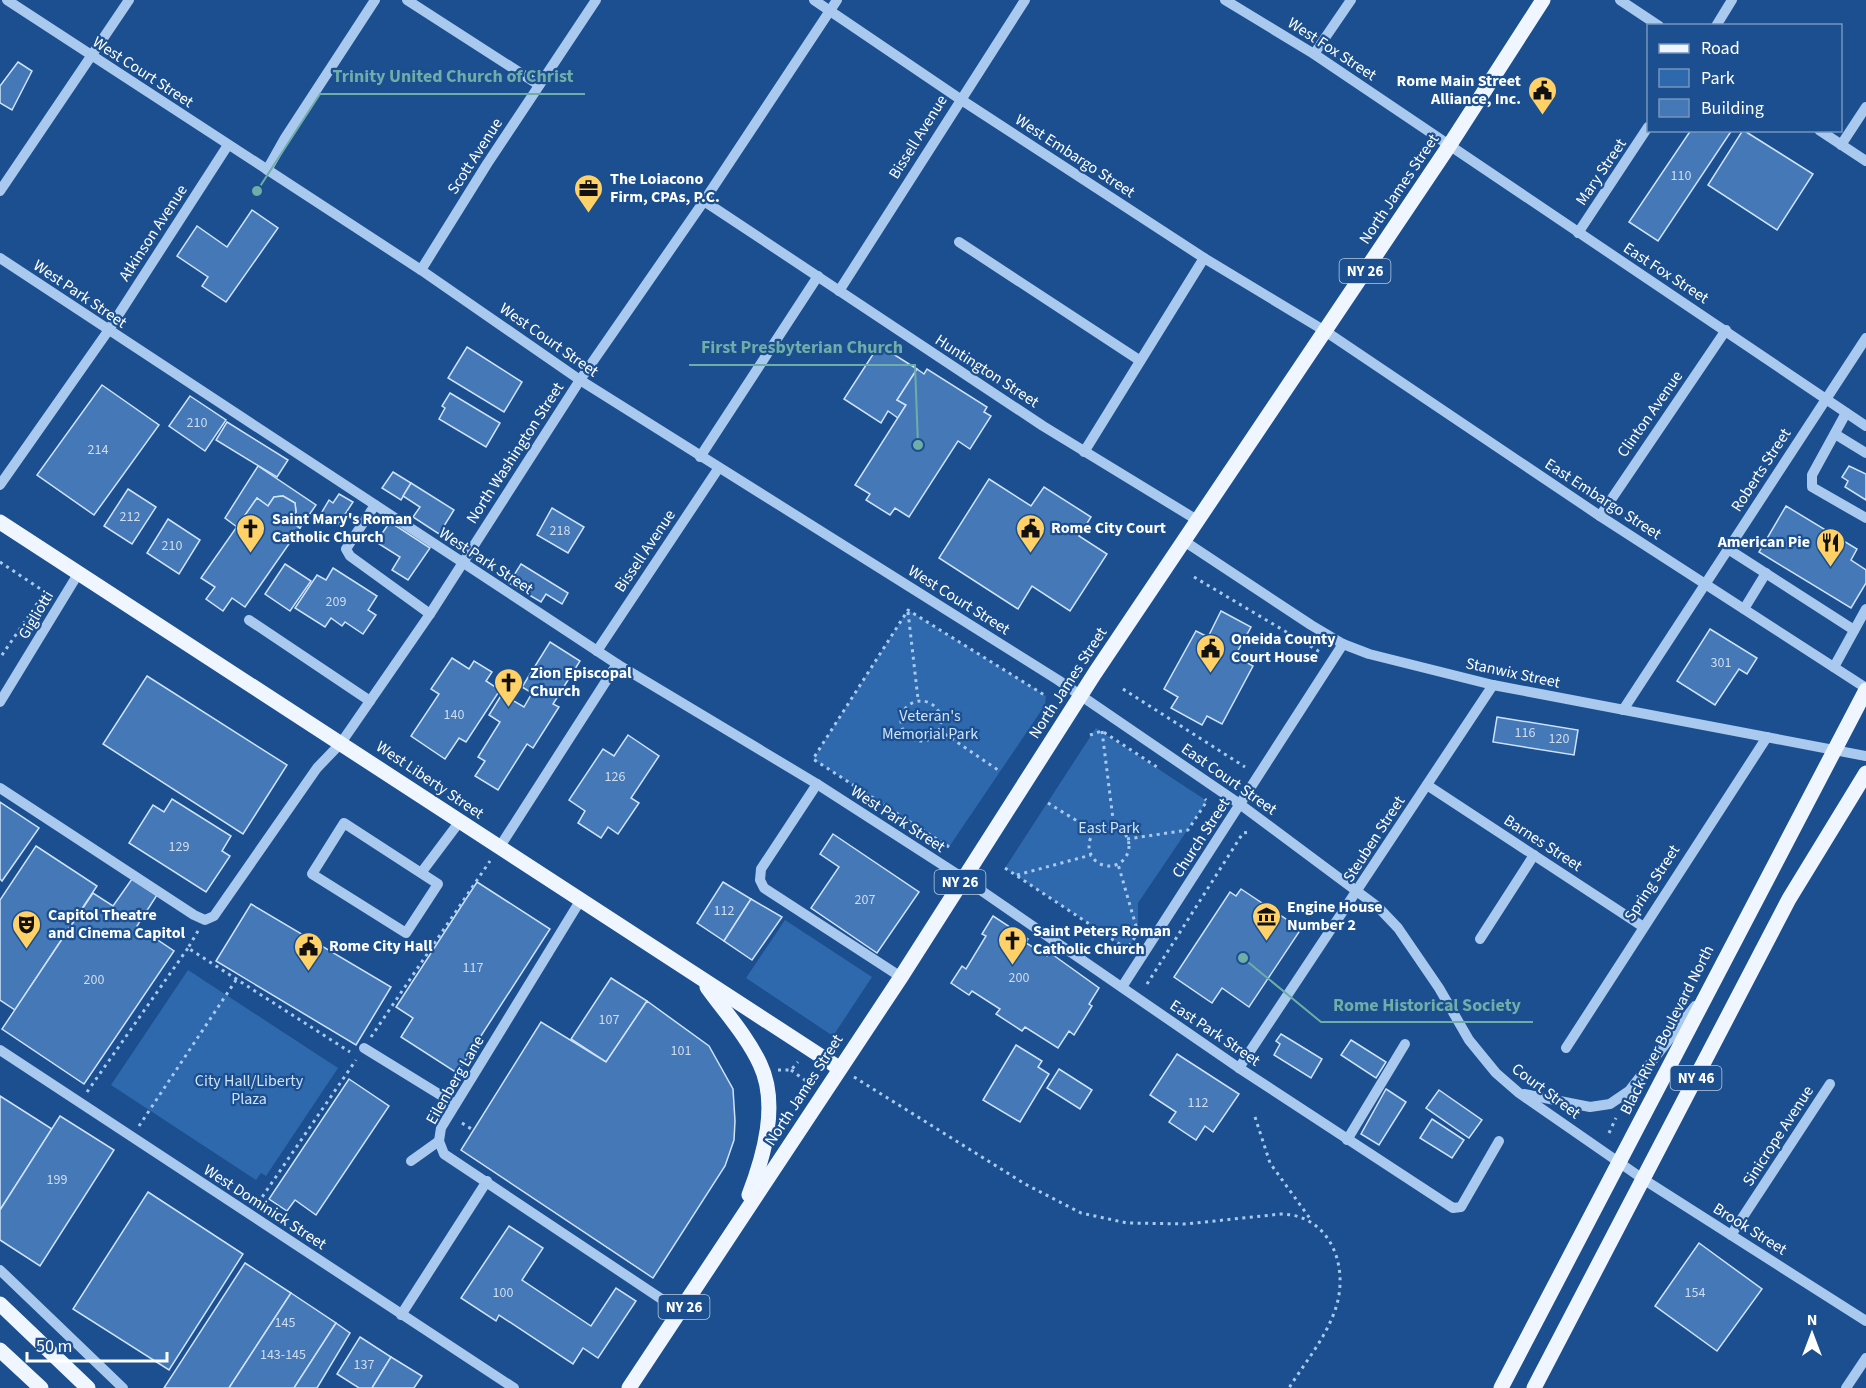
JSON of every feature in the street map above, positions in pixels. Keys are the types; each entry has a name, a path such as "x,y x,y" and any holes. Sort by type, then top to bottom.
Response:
{"main road":[{"name":"North James Street","path":"629,1388 839,1068 902,977 1081,694 1449,146 1543,0"},
{"name":"West Liberty Street","path":"0,522 341,743 579,901 839,1068"},
{"name":"Black River Boulevard North","path":"1501,1388 1866,689"},
{"name":"NY 46","path":"1534,1388 1789,899 1866,773"},
{"path":"702,980 761,1065 768,1095 768,1134 754,1182 736,1225"},
{"path":"0,1304 88,1388"},
{"path":"0,1350 41,1388"}],"street":[{"name":"West Court Street","path":"7,0 421,270 580,380 718,469 1081,694"},
{"path":"0,191 129,0"},
{"path":"267,170 285,138 375,0"},
{"path":"407,0 539,86"},
{"name":"Scott Avenue","path":"421,270 596,0"},
{"name":"West Embargo Street","path":"814,0 960,99 1204,258 1325,331"},
{"name":"North Washington Street","path":"205,920 214,916 315,771 341,743 430,614 580,380 704,201 837,0"},
{"name":"Bissell Avenue","path":"839,291 1025,0"},
{"name":"West Fox Street","path":"1225,0 1314,54 1449,146"},
{"path":"1314,54 1351,0"},
{"path":"1620,0 1656,24"},
{"path":"1717,24 1732,0"},
{"path":"1841,145 1866,106"},
{"name":"Mary Street","path":"1578,233 1647,129"},
{"path":"1822,132 1866,161"},
{"name":"Atkinson Avenue","path":"0,485 108,331 228,145"},
{"name":"East Fox Street","path":"1449,146 1866,426"},
{"name":"Huntington Street","path":"704,201 1084,452 1197,520"},
{"path":"959,243 1139,360"},
{"name":"West Park Street","path":"0,258 461,564 617,664 817,784 963,878"},
{"path":"1084,452 1204,258"},
{"path":"700,457 818,276"},
{"name":"Clinton Avenue","path":"1600,516 1726,330"},
{"name":"East Embargo Street","path":"1325,331 1600,516 1866,689"},
{"name":"Roberts Street","path":"1623,710 1866,338"},
{"path":"1846,413 1812,475 1812,487 1866,518"},
{"path":"1835,434 1866,453"},
{"name":"Bissell Avenue","path":"597,651 718,469"},
{"path":"375,505 346,549 350,556 430,614"},
{"name":"Stanwix Street","path":"1184,541 1343,644 1369,654 1492,686 1866,756"},
{"path":"1728,549 1854,630"},
{"path":"1744,609 1766,573"},
{"name":"Gigliotti","path":"0,702 78,574"},
{"path":"1834,667 1866,609"},
{"path":"249,620 369,701"},
{"name":"Church Street","path":"1122,987 1343,644"},
{"path":"499,848 617,664"},
{"name":"Steuben Street","path":"1239,1068 1492,686"},
{"name":"East Court Street","path":"1081,694 1241,805 1358,891"},
{"name":"Spring Street","path":"1566,1048 1642,926 1767,736"},
{"path":"817,784 761,869 760,880 764,888 902,977"},
{"name":"Barnes Street","path":"1427,785 1642,926"},
{"path":"0,788 205,920"},
{"path":"421,873 460,821"},
{"path":"344,823 421,873 438,884 406,933 312,874 344,823"},
{"path":"1480,939 1534,855"},
{"name":"East Park Street","path":"963,878 1239,1068 1453,1208 1461,1207 1499,1141"},
{"name":"Court Street","path":"1358,891 1398,928 1439,988 1469,1040 1495,1072 1519,1093 1619,1162"},
{"name":"Eilenberg Lane","path":"579,901 455,1104 441,1128 439,1141 444,1154 681,1312"},
{"path":"1519,1093 1590,1107 1610,1104 1629,1091 1706,992"},
{"path":"1347,1140 1405,1044"},
{"path":"364,1048 455,1104"},
{"name":"West Dominick Street","path":"0,1050 130,1138 514,1388"},
{"name":"Sinicrope Avenue","path":"1731,1235 1830,1084"},
{"path":"411,1161 439,1141"},
{"name":"Brook Street","path":"1619,1162 1866,1321"},
{"path":"401,1315 487,1181"},
{"path":"0,1270 123,1388"},
{"path":"1846,1388 1865,1363"}],"path":[{"path":"0,562 45,592 0,658"},
{"path":"1194,577 1324,655"},
{"path":"908,610 1046,696"},
{"path":"908,610 918,699"},
{"path":"908,610 813,759 949,847"},
{"path":"1123,689 1245,767"},
{"path":"918,699 902,713 903,729 914,740 926,742 939,730"},
{"path":"918,699 929,702 937,711 939,730 998,770"},
{"path":"1089,735 1102,731"},
{"path":"1102,731 1160,769"},
{"path":"1102,731 1114,827"},
{"path":"1127,839 1188,830 1207,801 1198,795"},
{"path":"1048,803 1095,832"},
{"path":"1103,827 1114,827 1122,831 1127,839 1127,854 1118,864 1106,866 1091,855 1089,840 1095,832 1103,827"},
{"path":"1147,984 1243,833 1255,832"},
{"path":"249,1214 499,848"},
{"path":"1016,876 1091,855"},
{"path":"1005,868 1127,949 1138,933 1118,864"},
{"path":"79,1104 205,920"},
{"path":"188,948 313,1029"},
{"path":"130,1138 236,980"},
{"path":"791,1070 802,1059"},
{"path":"839,1068 1025,1184 1081,1213 1127,1222 1186,1224 1281,1214 1311,1220"},
{"path":"775,1070 791,1070 806,1081"},
{"path":"1609,1133 1619,1112"},
{"path":"1255,1117 1270,1163 1311,1220 1328,1238 1336,1253 1340,1283 1335,1313 1289,1388"},
{"path":"1613,1125 1617,1128"}],"green space":[{"name":"Veteran's Memorial Park","path":"908,610 1046,696 1045,705 949,847 813,759"},
{"name":"East Park","path":"1096,728 1207,801 1138,903 1138,933 1127,949 1005,868"},
{"path":"785,920 872,977 833,1036 746,978"},
{"name":"City Hall/Liberty Plaza","path":"188,970 338,1068 266,1176 261,1173 256,1180 111,1085"}],"building":[{"path":"18,62 32,71 12,110 0,103 0,86"},
{"path":"1690,132 1731,132 1658,241 1629,222"},
{"path":"1742,132 1746,132 1813,174 1777,230 1708,185"},
{"path":"252,210 278,228 226,302 202,286 208,277 177,256 197,226 227,247"},
{"path":"879,345 917,369 897,400 906,405 898,418 888,411 881,423 844,399"},
{"path":"467,347 522,382 504,412 448,378"},
{"path":"917,369 924,374 927,369 987,407 984,412 991,416 970,449 958,441 909,517 895,508 890,515 866,500 870,494 855,485 906,405 897,400"},
{"path":"102,385 159,425 94,515 37,475"},
{"path":"450,393 500,423 486,447 439,419 445,408 442,406"},
{"path":"190,396 226,420 205,451 169,426"},
{"path":"227,422 288,460 277,477 216,440"},
{"path":"258,466 316,505 300,528 289,521 296,512 295,503 283,496 274,497 268,506 257,498 237,527 225,518"},
{"path":"1849,466 1866,474 1866,500 1845,487 1848,481 1842,477"},
{"path":"393,472 411,483 401,500 382,488"},
{"path":"989,479 1031,506 1044,487 1091,517 1079,536 1107,554 1070,611 1032,586 1018,609 939,558"},
{"path":"411,483 454,510 439,534 413,517 420,507 403,496"},
{"path":"128,489 156,507 132,544 104,526"},
{"path":"339,494 353,502 338,525 333,522 331,524 319,517 329,500 333,503"},
{"name":"Saint Mary's Roman Catholic Church","path":"283,496 295,503 296,512 289,521 300,528 245,607 232,598 223,611 206,599 215,587 201,578 257,498 268,506 274,497"},
{"path":"1786,506 1857,549 1851,560 1866,570 1866,583 1851,608 1759,552"},
{"path":"552,508 584,527 568,553 537,535"},
{"path":"168,519 200,540 179,574 147,553"},
{"path":"390,522 430,548 408,580 392,570 400,557 376,542"},
{"path":"285,564 311,581 290,611 265,594"},
{"path":"521,564 568,593 562,604 546,594 541,602 509,583"},
{"path":"333,568 377,596 368,610 376,615 363,634 345,622 342,626 331,618 325,627 295,608 317,575 326,580"},
{"name":"Oneida County Court House","path":"1221,611 1251,627 1235,656 1253,666 1222,724 1207,716 1202,725 1171,708 1178,697 1164,689 1196,631 1208,637"},
{"path":"1710,629 1757,658 1747,674 1739,669 1715,705 1677,681"},
{"path":"550,642 580,661 553,704 559,707 533,748 527,744 498,790 475,776 485,761 478,757 500,722 489,715 502,694 524,707 532,693 522,687"},
{"path":"452,658 469,669 474,661 492,672 486,681 500,690 466,742 459,738 445,759 411,736 439,694 431,689"},
{"path":"147,676 287,765 243,834 103,744"},
{"path":"1497,717 1578,730 1574,755 1493,742"},
{"path":"628,735 659,756 631,798 639,803 618,834 608,827 601,838 578,823 585,811 569,800 603,749 614,756"},
{"path":"172,799 231,836 222,851 230,856 206,892 129,843 153,805 164,812"},
{"path":"0,802 39,828 2,881 0,879"},
{"path":"833,834 919,892 877,953 811,908 839,867 820,854"},
{"name":"Capitol Theatre and Cinema Capitol","path":"36,846 97,886 15,1010 0,1000 0,900"},
{"path":"132,879 157,895 137,926 174,951 84,1084 2,1029 93,893 113,906"},
{"path":"477,882 550,929 457,1073 401,1037 413,1018 396,1007"},
{"path":"723,882 751,899 724,941 697,923"},
{"path":"1241,889 1301,929 1249,1007 1222,988 1212,1003 1174,977 1230,892 1236,896"},
{"path":"751,899 782,917 752,960 724,941"},
{"name":"Rome City Hall","path":"251,904 391,987 356,1045 216,961"},
{"path":"993,916 1028,939 1026,943 1047,956 1049,952 1099,988 1089,1004 1092,1006 1074,1035 1069,1031 1058,1048 1025,1027 1022,1031 996,1014 1000,1009 972,991 969,995 951,983 962,966 966,969 986,936 982,934"},
{"path":"611,978 647,1001 606,1062 571,1039"},
{"path":"647,1001 709,1046 733,1089 735,1121 734,1140 725,1166 653,1278 461,1150 541,1022 606,1062"},
{"path":"1281,1034 1322,1059 1311,1078 1274,1055 1280,1044 1276,1041"},
{"path":"1351,1040 1386,1062 1376,1078 1341,1055"},
{"path":"1016,1045 1042,1061 1038,1067 1049,1074 1020,1122 983,1100"},
{"path":"1177,1054 1239,1094 1213,1132 1205,1126 1196,1140 1169,1122 1176,1112 1150,1095"},
{"path":"1059,1069 1092,1090 1080,1109 1047,1088"},
{"path":"349,1079 389,1106 316,1215 295,1200 287,1211 269,1199"},
{"path":"1386,1089 1406,1102 1379,1145 1361,1134"},
{"path":"1439,1090 1482,1120 1469,1138 1426,1108"},
{"path":"0,1096 52,1129 0,1210"},
{"path":"60,1116 114,1150 40,1266 0,1240 0,1210"},
{"path":"1432,1119 1464,1140 1452,1158 1420,1138"},
{"path":"148,1192 243,1254 169,1370 73,1309"},
{"path":"509,1226 543,1248 522,1280 591,1326 616,1288 636,1301 598,1358 583,1348 573,1364 499,1315 496,1321 461,1298"},
{"path":"1699,1243 1762,1289 1717,1351 1655,1306"},
{"path":"245,1263 291,1293 229,1388 164,1388"},
{"path":"291,1293 336,1323 294,1388 229,1388"},
{"path":"336,1323 350,1333 317,1388 294,1388"},
{"path":"360,1337 391,1357 372,1388 359,1388 337,1374"},
{"path":"391,1357 422,1376 414,1388 372,1388"}],"place":[{"name":"Rome Main Street Alliance, Inc.","path":"1542,116"},
{"name":"Trinity United Church of Christ","path":"257,191"},
{"name":"The Loiacono Firm, CPAs, P.C.","path":"589,214"},
{"name":"First Presbyterian Church","path":"918,445"},
{"name":"Saint Mary's Roman Catholic Church","path":"251,554"},
{"name":"Rome City Court","path":"1030,554"},
{"name":"American Pie","path":"1831,568"},
{"name":"Oneida County Court House","path":"1210,674"},
{"name":"Zion Episcopal Church","path":"509,708"},
{"name":"Engine House Number 2","path":"1266,942"},
{"name":"Capitol Theatre and Cinema Capitol","path":"27,950"},
{"name":"Rome Historical Society","path":"1243,958"},
{"name":"Saint Peters Roman Catholic Church","path":"1012,966"},
{"name":"Rome City Hall","path":"308,972"}]}
